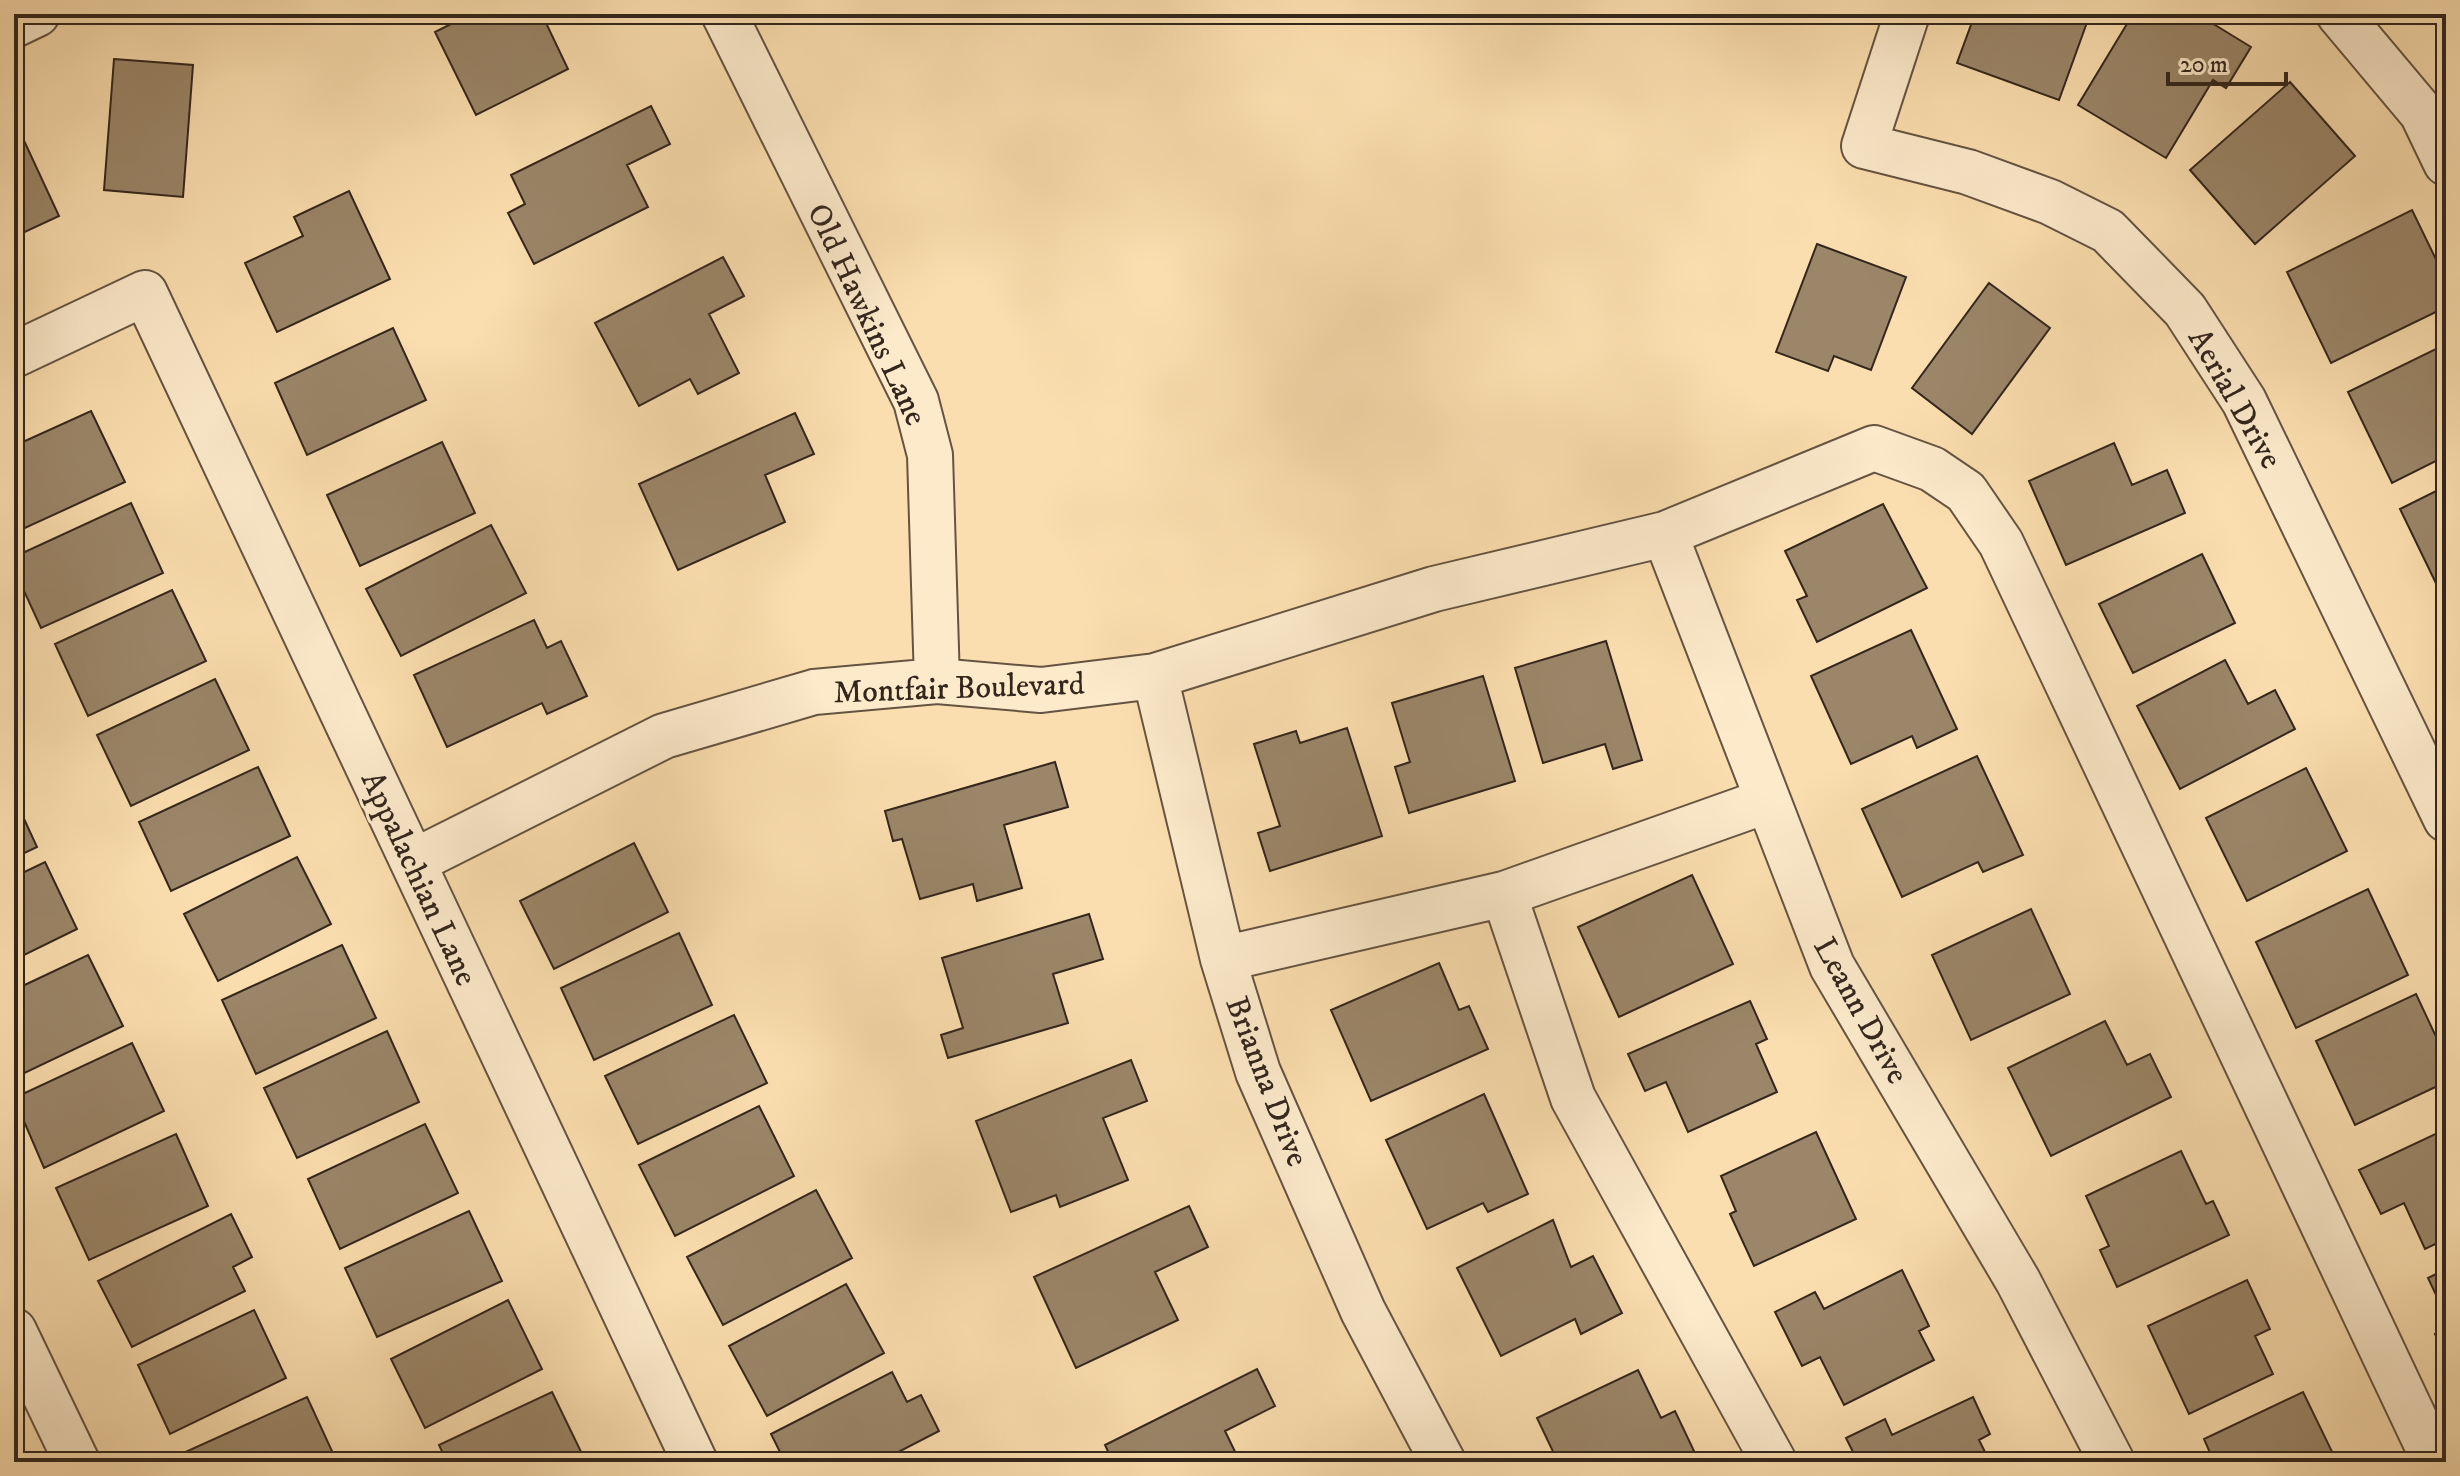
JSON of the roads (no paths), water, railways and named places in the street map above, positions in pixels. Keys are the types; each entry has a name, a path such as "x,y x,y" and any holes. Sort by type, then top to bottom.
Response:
{"street":[{"path":"14,25 37,14"},
{"name":"Old Hawkins Lane","path":"724,14 916,401 930,455 937,681"},
{"name":"Aerial Drive","path":"1907,14 1864,146 1968,172 2050,202 2108,231 2185,310 2244,401 2446,819"},
{"path":"2339,14 2422,113 2446,163"},
{"name":"Appalachian Lane","path":"14,355 145,293 695,1462"},
{"name":"Montfair Boulevard","path":"413,862 664,736 814,692 937,681 1041,690 1155,676 1434,589 1665,534 1874,448 1932,469 1966,492 2001,543 2435,1462"},
{"name":"Leann Drive","path":"1665,534 1832,966 2018,1281 2112,1462"},
{"name":"Brianna Drive","path":"1155,676 1223,959 1258,1072 1363,1311 1443,1462"},
{"path":"1223,959 1504,894 1766,801"},
{"path":"1504,894 1573,1098 1774,1462"},
{"path":"14,1331 77,1462"}]}
